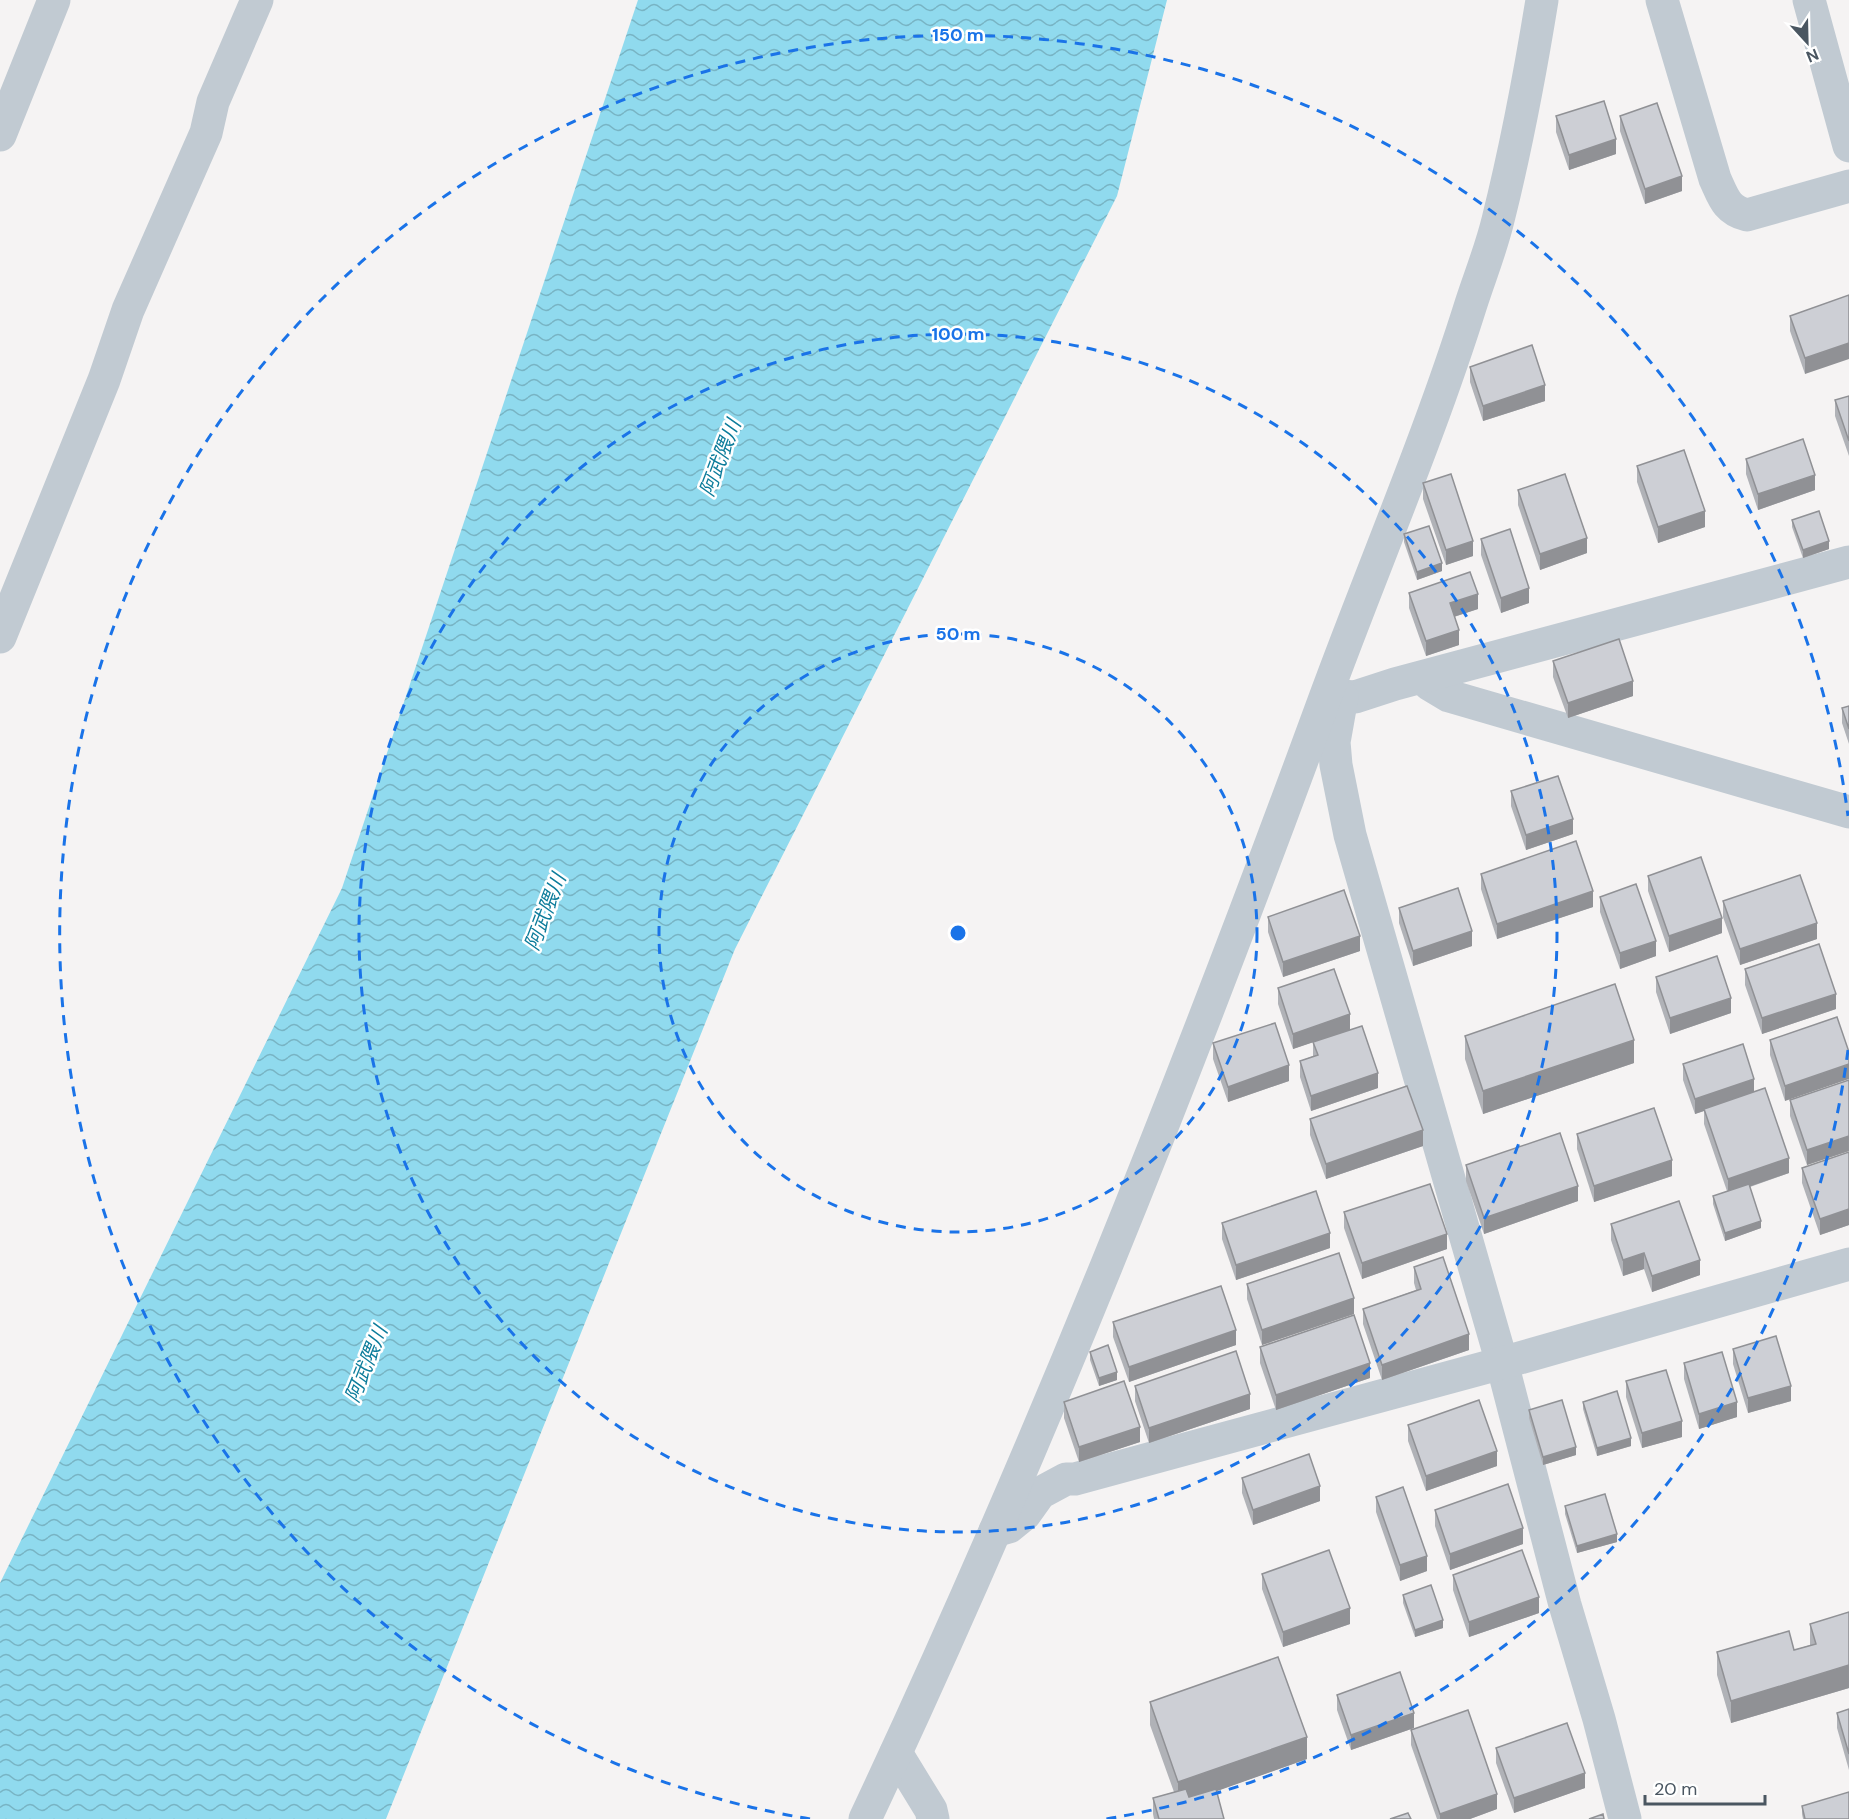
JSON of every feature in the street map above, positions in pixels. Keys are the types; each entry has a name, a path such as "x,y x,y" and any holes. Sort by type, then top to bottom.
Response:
{"street":[{"path":"0,135 54,0"},
{"path":"0,637 104,380 128,310 206,133 213,102 257,0"},
{"path":"865,1819 995,1531 1141,1184 1284,814 1334,695 1448,377 1497,223 1529,78 1542,0"},
{"path":"1662,0 1715,179 1724,200 1736,213 1747,215 1849,186"},
{"path":"1809,0 1849,146"},
{"path":"1334,695 1355,697 1849,562"},
{"path":"1424,677 1429,684 1449,696 1849,812"},
{"path":"1334,695 1334,742 1337,773 1350,835 1502,1363 1562,1594 1599,1719 1625,1819"},
{"path":"995,1531 1009,1527 1025,1514 1040,1493 1066,1479 1075,1479 1502,1363 1849,1264"},
{"path":"896,1753 931,1810 933,1819"}],"water":[{"name":"阿武隈川","path":"638,0 1167,0 1117,196 735,949 386,1819 0,1819 0,1583 342,888"}],"building":[{"path":"1604,101 1616,139 1569,155 1556,116"},
{"path":"1657,103 1682,176 1645,189 1620,116"},
{"path":"1849,295 1849,343 1805,358 1790,316"},
{"path":"1532,345 1545,385 1483,406 1470,367"},
{"path":"1849,396 1849,441 1835,400"},
{"path":"1803,439 1815,475 1758,494 1746,459"},
{"path":"1684,450 1705,511 1658,527 1637,466"},
{"path":"1451,474 1473,541 1446,550 1423,483"},
{"path":"1565,474 1587,538 1540,554 1518,490"},
{"path":"1819,511 1829,541 1803,550 1792,520"},
{"path":"1429,526 1442,563 1417,572 1404,534"},
{"path":"1510,529 1529,588 1501,598 1481,539"},
{"path":"1470,572 1478,594 1450,603 1459,630 1426,641 1409,593"},
{"path":"1619,639 1633,681 1568,703 1553,661"},
{"path":"1849,706 1849,729 1842,708"},
{"path":"1558,776 1573,819 1526,835 1511,791"},
{"path":"1576,841 1593,891 1497,924 1481,874"},
{"path":"1701,857 1722,918 1669,936 1648,876"},
{"path":"1800,875 1817,923 1740,949 1723,901"},
{"path":"1636,884 1656,941 1620,953 1600,897"},
{"path":"1458,888 1472,931 1413,951 1399,908"},
{"path":"1344,890 1360,936 1283,962 1268,917"},
{"path":"1819,944 1836,994 1762,1018 1745,969"},
{"path":"1717,956 1731,998 1670,1018 1656,977"},
{"path":"1334,969 1350,1014 1293,1034 1278,988"},
{"path":"1615,984 1634,1040 1483,1091 1465,1036"},
{"path":"1837,1017 1849,1052 1849,1064 1785,1086 1770,1040"},
{"path":"1275,1023 1289,1065 1228,1087 1213,1043"},
{"path":"1362,1026 1378,1073 1311,1096 1300,1061 1318,1055 1313,1042"},
{"path":"1743,1044 1754,1079 1695,1099 1683,1064"},
{"path":"1849,1080 1849,1136 1807,1150 1790,1100"},
{"path":"1407,1086 1423,1130 1326,1164 1310,1119"},
{"path":"1765,1088 1789,1158 1728,1179 1704,1109"},
{"path":"1654,1108 1672,1160 1594,1186 1577,1134"},
{"path":"1560,1133 1578,1186 1484,1218 1466,1165"},
{"path":"1849,1152 1849,1209 1820,1219 1802,1168"},
{"path":"1430,1184 1447,1234 1362,1263 1344,1212"},
{"path":"1749,1184 1761,1221 1725,1233 1713,1196"},
{"path":"1316,1191 1330,1233 1236,1265 1222,1223"},
{"path":"1679,1201 1700,1260 1652,1276 1644,1253 1623,1260 1611,1224"},
{"path":"1339,1253 1354,1298 1262,1330 1247,1284"},
{"path":"1443,1257 1469,1334 1382,1365 1363,1309 1421,1289 1414,1267"},
{"path":"1221,1286 1236,1330 1129,1367 1113,1322"},
{"path":"1354,1315 1370,1363 1276,1395 1260,1347"},
{"path":"1776,1336 1791,1386 1748,1398 1733,1349"},
{"path":"1108,1345 1117,1372 1099,1378 1090,1352"},
{"path":"1236,1351 1250,1394 1149,1428 1135,1386"},
{"path":"1722,1352 1737,1402 1699,1414 1684,1363"},
{"path":"1666,1370 1682,1421 1642,1433 1626,1381"},
{"path":"1124,1381 1140,1427 1079,1447 1064,1402"},
{"path":"1617,1391 1631,1438 1597,1448 1583,1402"},
{"path":"1479,1400 1497,1451 1426,1476 1408,1425"},
{"path":"1562,1400 1576,1447 1543,1457 1529,1410"},
{"path":"1309,1454 1320,1486 1253,1510 1242,1478"},
{"path":"1508,1484 1523,1528 1450,1554 1435,1510"},
{"path":"1403,1487 1427,1556 1400,1565 1376,1497"},
{"path":"1605,1494 1617,1534 1577,1546 1565,1506"},
{"path":"1329,1550 1350,1608 1283,1632 1262,1574"},
{"path":"1522,1550 1539,1597 1469,1622 1453,1575"},
{"path":"1431,1585 1443,1620 1415,1630 1403,1595"},
{"path":"1849,1612 1849,1665 1731,1701 1717,1652 1789,1631 1794,1650 1816,1644 1810,1624"},
{"path":"1278,1657 1307,1737 1178,1782 1150,1702"},
{"path":"1400,1672 1414,1713 1351,1735 1337,1695"},
{"path":"1849,1709 1849,1754 1837,1713"},
{"path":"1468,1710 1497,1794 1440,1814 1411,1730"},
{"path":"1567,1723 1585,1773 1514,1798 1496,1748"},
{"path":"1186,1789 1189,1797 1216,1789 1224,1819 1159,1819 1153,1798"},
{"path":"1849,1792 1849,1819 1805,1819 1802,1806"},
{"path":"1408,1813 1411,1819 1390,1819"},
{"path":"1603,1814 1604,1819 1589,1819"}]}
